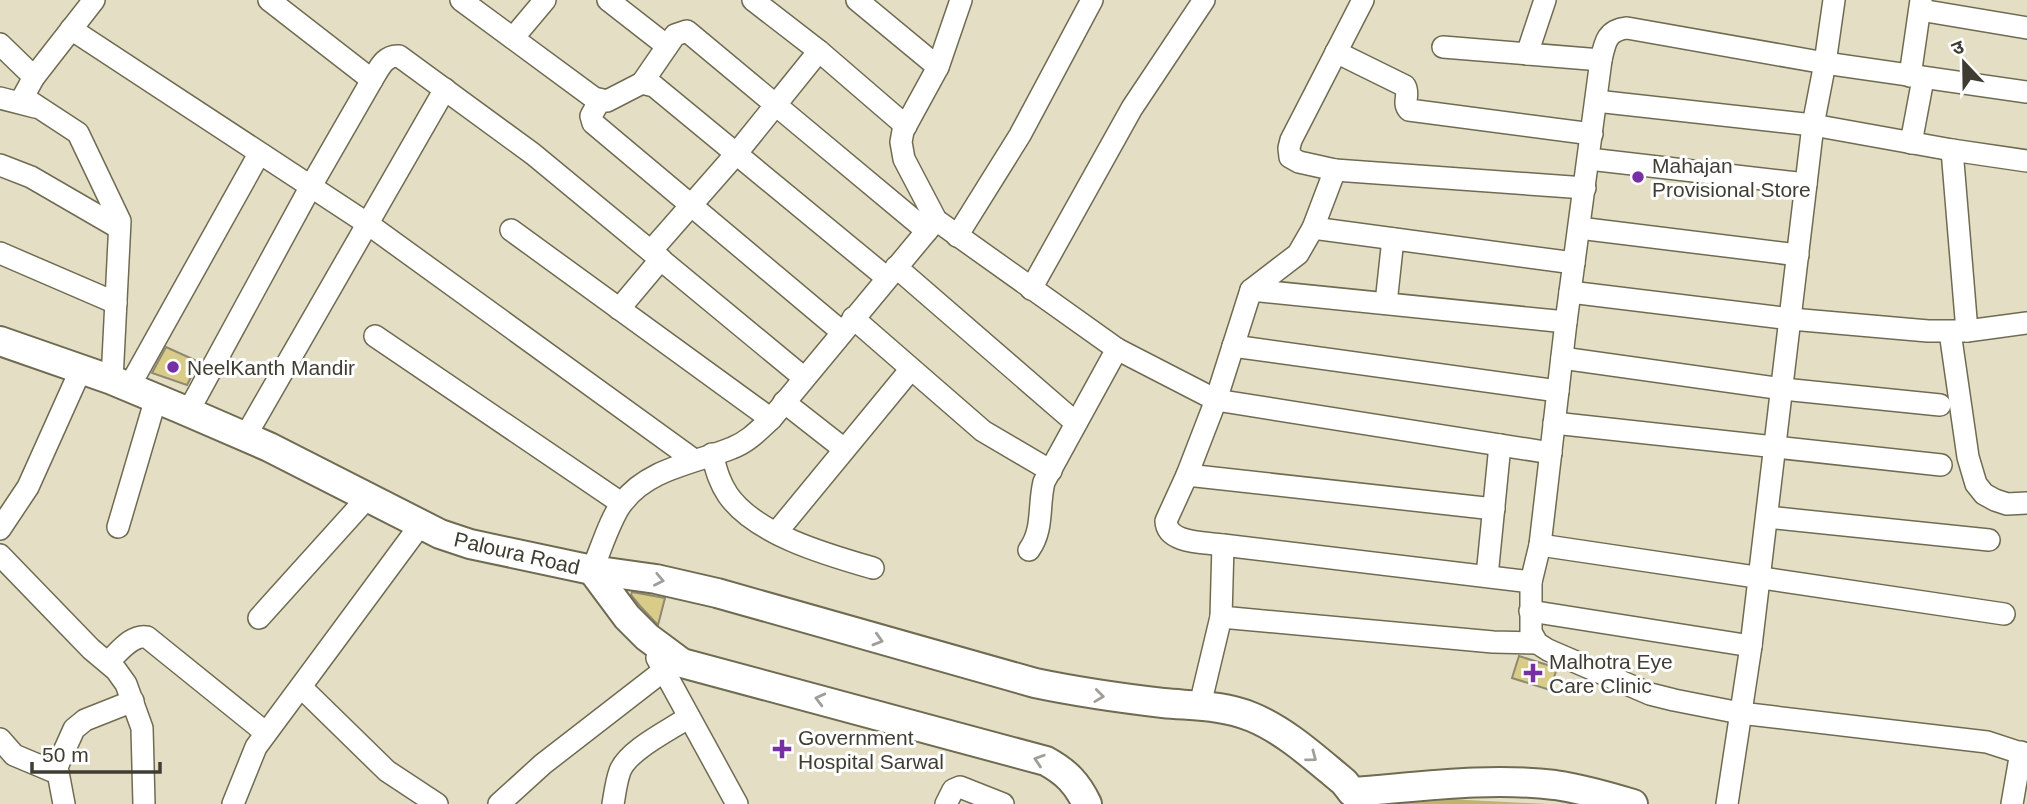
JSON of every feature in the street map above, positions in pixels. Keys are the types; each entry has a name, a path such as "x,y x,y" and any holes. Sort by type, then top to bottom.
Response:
{"main road":[{"name":"Paloura Road","path":"0,341 156,398 245,437 421,524 470,544 592,570 627,617 647,637 682,663 1046,761 1065,771 1078,786 1087,804"},
{"path":"592,570 656,579 716,593 1035,683 1088,694 1219,707 1253,718 1279,732 1344,782 1350,798 1451,784 1527,783 1556,785 1633,804"}],"street":[{"path":"94,0 34,77 23,97 62,120 78,133 117,214 119,228 116,303 121,383"},
{"path":"269,0 372,80"},
{"path":"461,0 600,100 613,99 642,83 667,46 679,32 687,30 931,226 957,236 1117,349 1216,400 1551,453"},
{"path":"513,38 545,0"},
{"path":"608,0 636,8 667,46"},
{"path":"752,0 819,51 906,126"},
{"path":"857,0 938,67"},
{"path":"931,226 904,159 901,142 906,126 938,67 961,0"},
{"path":"957,236 1020,135 1092,0"},
{"path":"1031,289 1132,108 1204,0"},
{"path":"1363,0 1291,140 1290,157 1298,162 1335,170 1585,188"},
{"path":"1527,54 1545,0"},
{"path":"1727,804 1751,646 1813,125 1834,0"},
{"path":"1911,143 1920,5 2027,28"},
{"path":"2012,804 2024,754 1987,742 1740,713 1650,694 1537,643 1531,632 1530,611 1531,582 1540,545 1553,423 1601,60 1608,35 1616,29 1627,28 1917,78 2027,92"},
{"path":"71,29 259,155 368,224 703,457 730,498 755,519 776,533 818,552 873,568"},
{"path":"0,44 34,77"},
{"path":"1443,47 1601,60"},
{"path":"619,309 691,204 736,154 819,51"},
{"path":"1336,52 1405,86 1408,90 1405,103 1409,110 1592,134"},
{"path":"188,412 372,80 387,59 393,56 400,56 533,153 803,377"},
{"path":"642,83 654,86 736,154 892,273 1076,424"},
{"path":"245,437 445,89"},
{"path":"0,98 36,107"},
{"path":"600,100 591,116 593,123 691,204 848,325 911,369 983,431 1051,471"},
{"path":"1596,101 1813,125 2027,161"},
{"path":"1952,150 1959,331 1968,457 1976,484 1984,494 2007,504 2027,503"},
{"path":"121,383 259,155"},
{"path":"1589,159 1807,184"},
{"path":"0,164 31,177 119,228"},
{"path":"1335,170 1313,228 1298,254 1251,290 1216,400 1166,521 1166,528 1169,533 1178,537 1223,545 1531,582"},
{"path":"592,570 621,503 635,490 662,473 733,448 754,436 931,226"},
{"path":"1313,228 1574,263"},
{"path":"1579,228 1798,255"},
{"path":"511,230 619,309 777,410 844,449"},
{"path":"1385,303 1393,239"},
{"path":"0,253 116,303"},
{"path":"1251,290 1566,322"},
{"path":"1570,292 1791,319 1959,331 2027,323"},
{"path":"375,336 621,503"},
{"path":"1233,346 1558,391"},
{"path":"1029,550 1038,532 1041,494 1051,471 1117,349"},
{"path":"1562,358 1783,389 1940,405"},
{"path":"0,529 27,487 81,369"},
{"path":"776,533 911,369"},
{"path":"118,527 156,398"},
{"path":"1553,423 1941,465"},
{"path":"1487,576 1500,445"},
{"path":"1187,475 1494,509"},
{"path":"260,618 368,497"},
{"path":"1767,517 1989,540"},
{"path":"233,804 246,766 266,733 302,688 421,524"},
{"path":"1200,705 1221,617 1223,545"},
{"path":"1540,545 2004,614"},
{"path":"0,555 90,649 108,662 126,684 139,716 143,743 144,804"},
{"path":"1530,611 1751,646"},
{"path":"1221,617 1493,642 1537,643"},
{"path":"108,662 132,640 141,636 147,637 266,733"},
{"path":"647,637 737,804"},
{"path":"499,804 585,730 663,671"},
{"path":"302,688 377,762 437,804"},
{"path":"64,804 57,773 60,758 79,723 134,701"},
{"path":"613,804 624,763 634,753 689,717"},
{"path":"1,745 14,755 57,773"},
{"path":"947,804 953,790 960,787 1003,804"}],"shaded area":[{"path":"1447,799 1548,804 1395,804"}],"building":[{"name":"NeelKanth Mandir","path":"166,347 199,362 187,385 152,373"},
{"path":"632,592 665,598 658,625 631,595"},
{"path":"1519,656 1557,668 1550,690 1512,678"}],"place":[{"name":"Mahajan Provisional Store","path":"1638,177"},
{"name":"NeelKanth Mandir","path":"173,367"},
{"name":"Malhotra Eye Care Clinic","path":"1533,673"},
{"name":"Government Hospital Sarwal","path":"782,749"}]}
